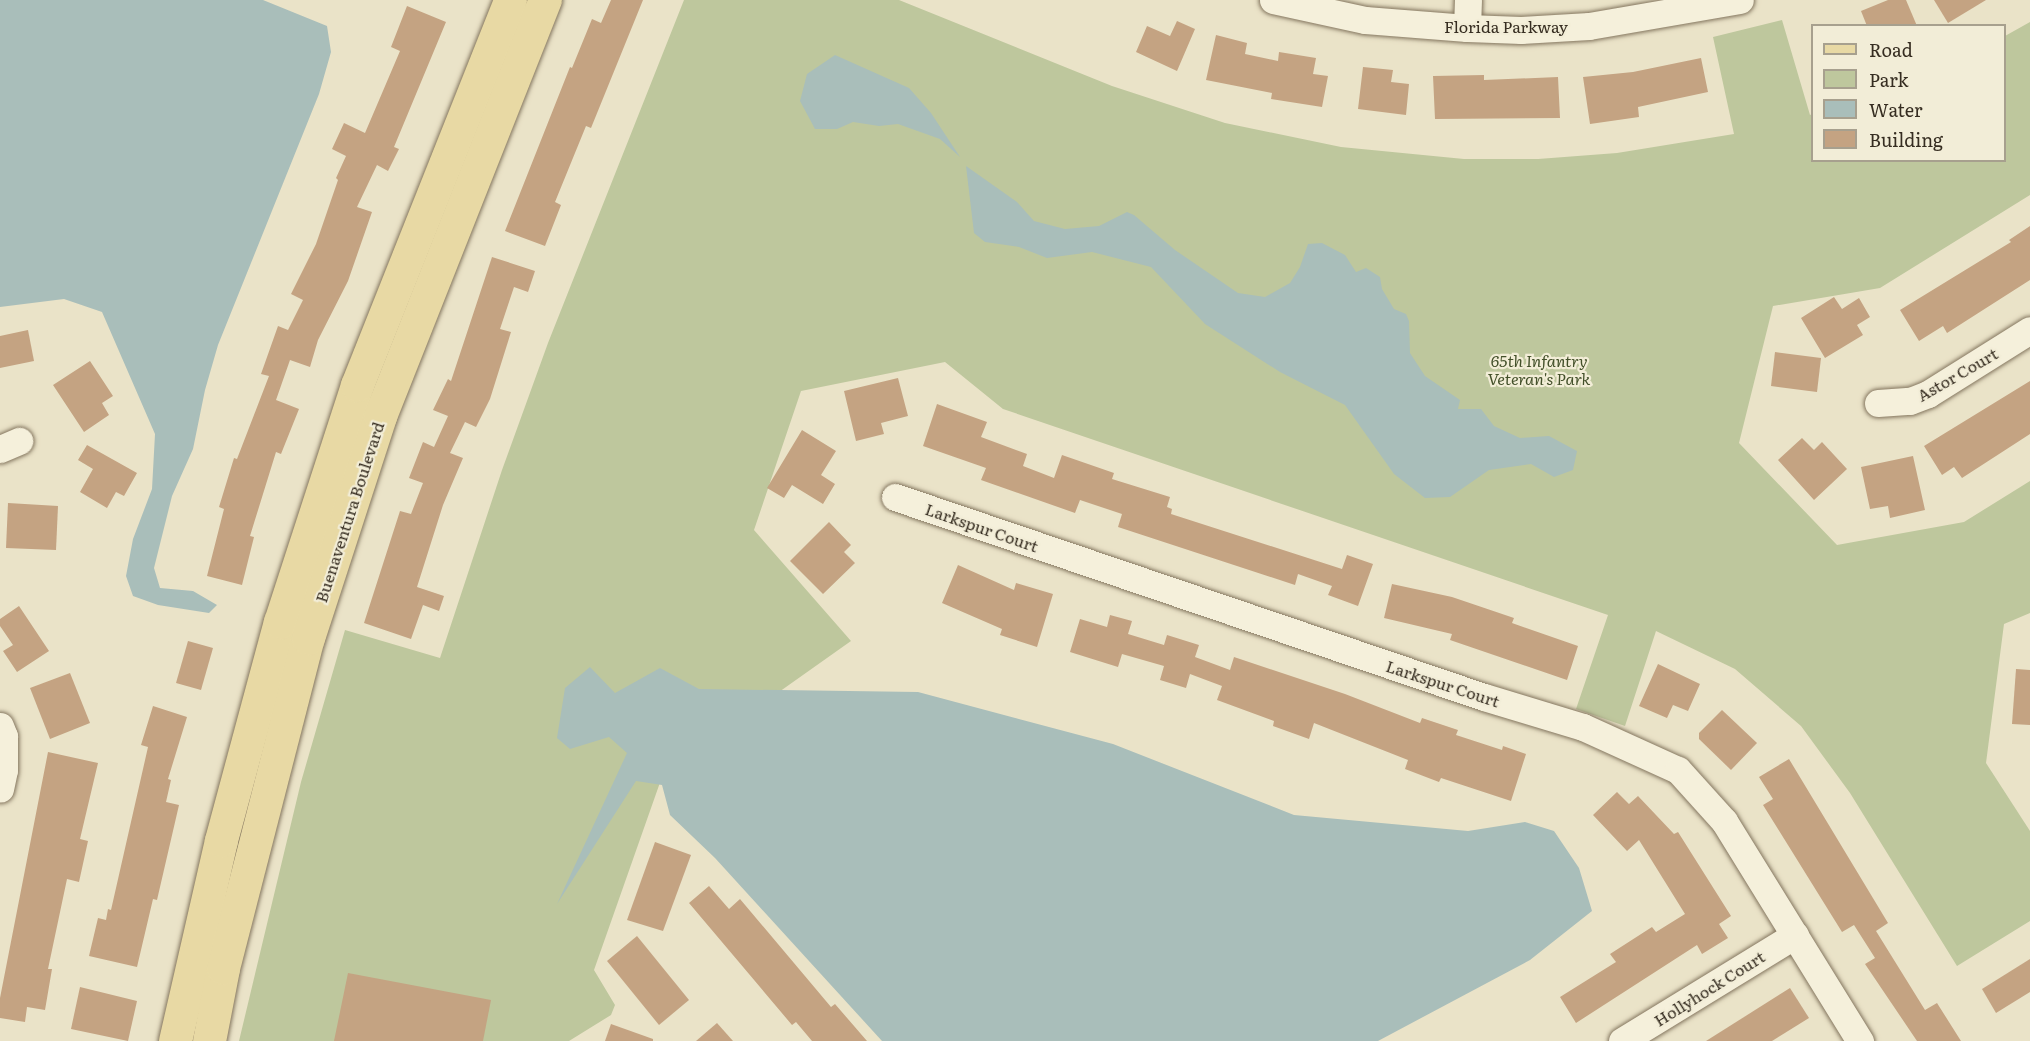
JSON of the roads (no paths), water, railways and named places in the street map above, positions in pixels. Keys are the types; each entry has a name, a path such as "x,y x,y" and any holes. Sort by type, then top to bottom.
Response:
{"main road":[{"name":"Buenaventura Boulevard","path":"175,1041 221,840 287,600 357,385 510,0"},
{"name":"Buenaventura Boulevard","path":"208,1041 223,968 309,638 376,427 545,0"}],"street":[{"name":"Florida Parkway","path":"1274,0 1365,20 1521,30 1589,26 1740,0"},
{"path":"1467,28 1468,0"},
{"name":"Astor Court","path":"1878,403 1910,401 1928,394 2030,330"},
{"name":"Larkspur Court","path":"895,497 1484,697 1583,727 1678,770 1724,821 1860,1041"},
{"path":"0,726 4,736 4,770 0,789"},
{"name":"Hollyhock Court","path":"1622,1041 1795,935"}],"water":[{"path":"0,0 263,0 327,26 331,52 319,94 218,345 205,390 193,449 172,496 154,568 160,588 193,591 217,605 209,613 158,605 133,596 126,576 133,539 152,489 155,434 102,312 64,299 0,307"},
{"path":"835,55 909,88 931,113 960,157 940,139 898,124 879,126 853,122 837,129 815,129 800,101 807,74"},
{"path":"966,166 1017,202 1034,221 1065,229 1099,226 1127,212 1134,215 1175,250 1238,293 1265,297 1290,283 1300,267 1308,244 1322,243 1345,255 1356,272 1366,268 1380,277 1382,289 1394,309 1406,314 1409,321 1410,353 1425,376 1460,400 1458,409 1481,409 1494,426 1520,438 1549,436 1577,451 1573,470 1554,477 1531,464 1489,470 1450,497 1425,498 1394,474 1345,405 1280,372 1205,324 1151,267 1092,252 1047,258 1019,247 985,242 974,233"},
{"path":"590,667 615,693 660,668 699,689 918,692 1113,744 1294,815 1468,831 1525,822 1554,831 1579,868 1592,911 1530,960 1378,1041 882,1041 715,858 670,815 662,785 636,781 557,904 627,753 609,737 570,749 557,738 565,688"}],"park label":[{"name":"65th Infantry Veteran's Park","path":"1539,369"}]}
